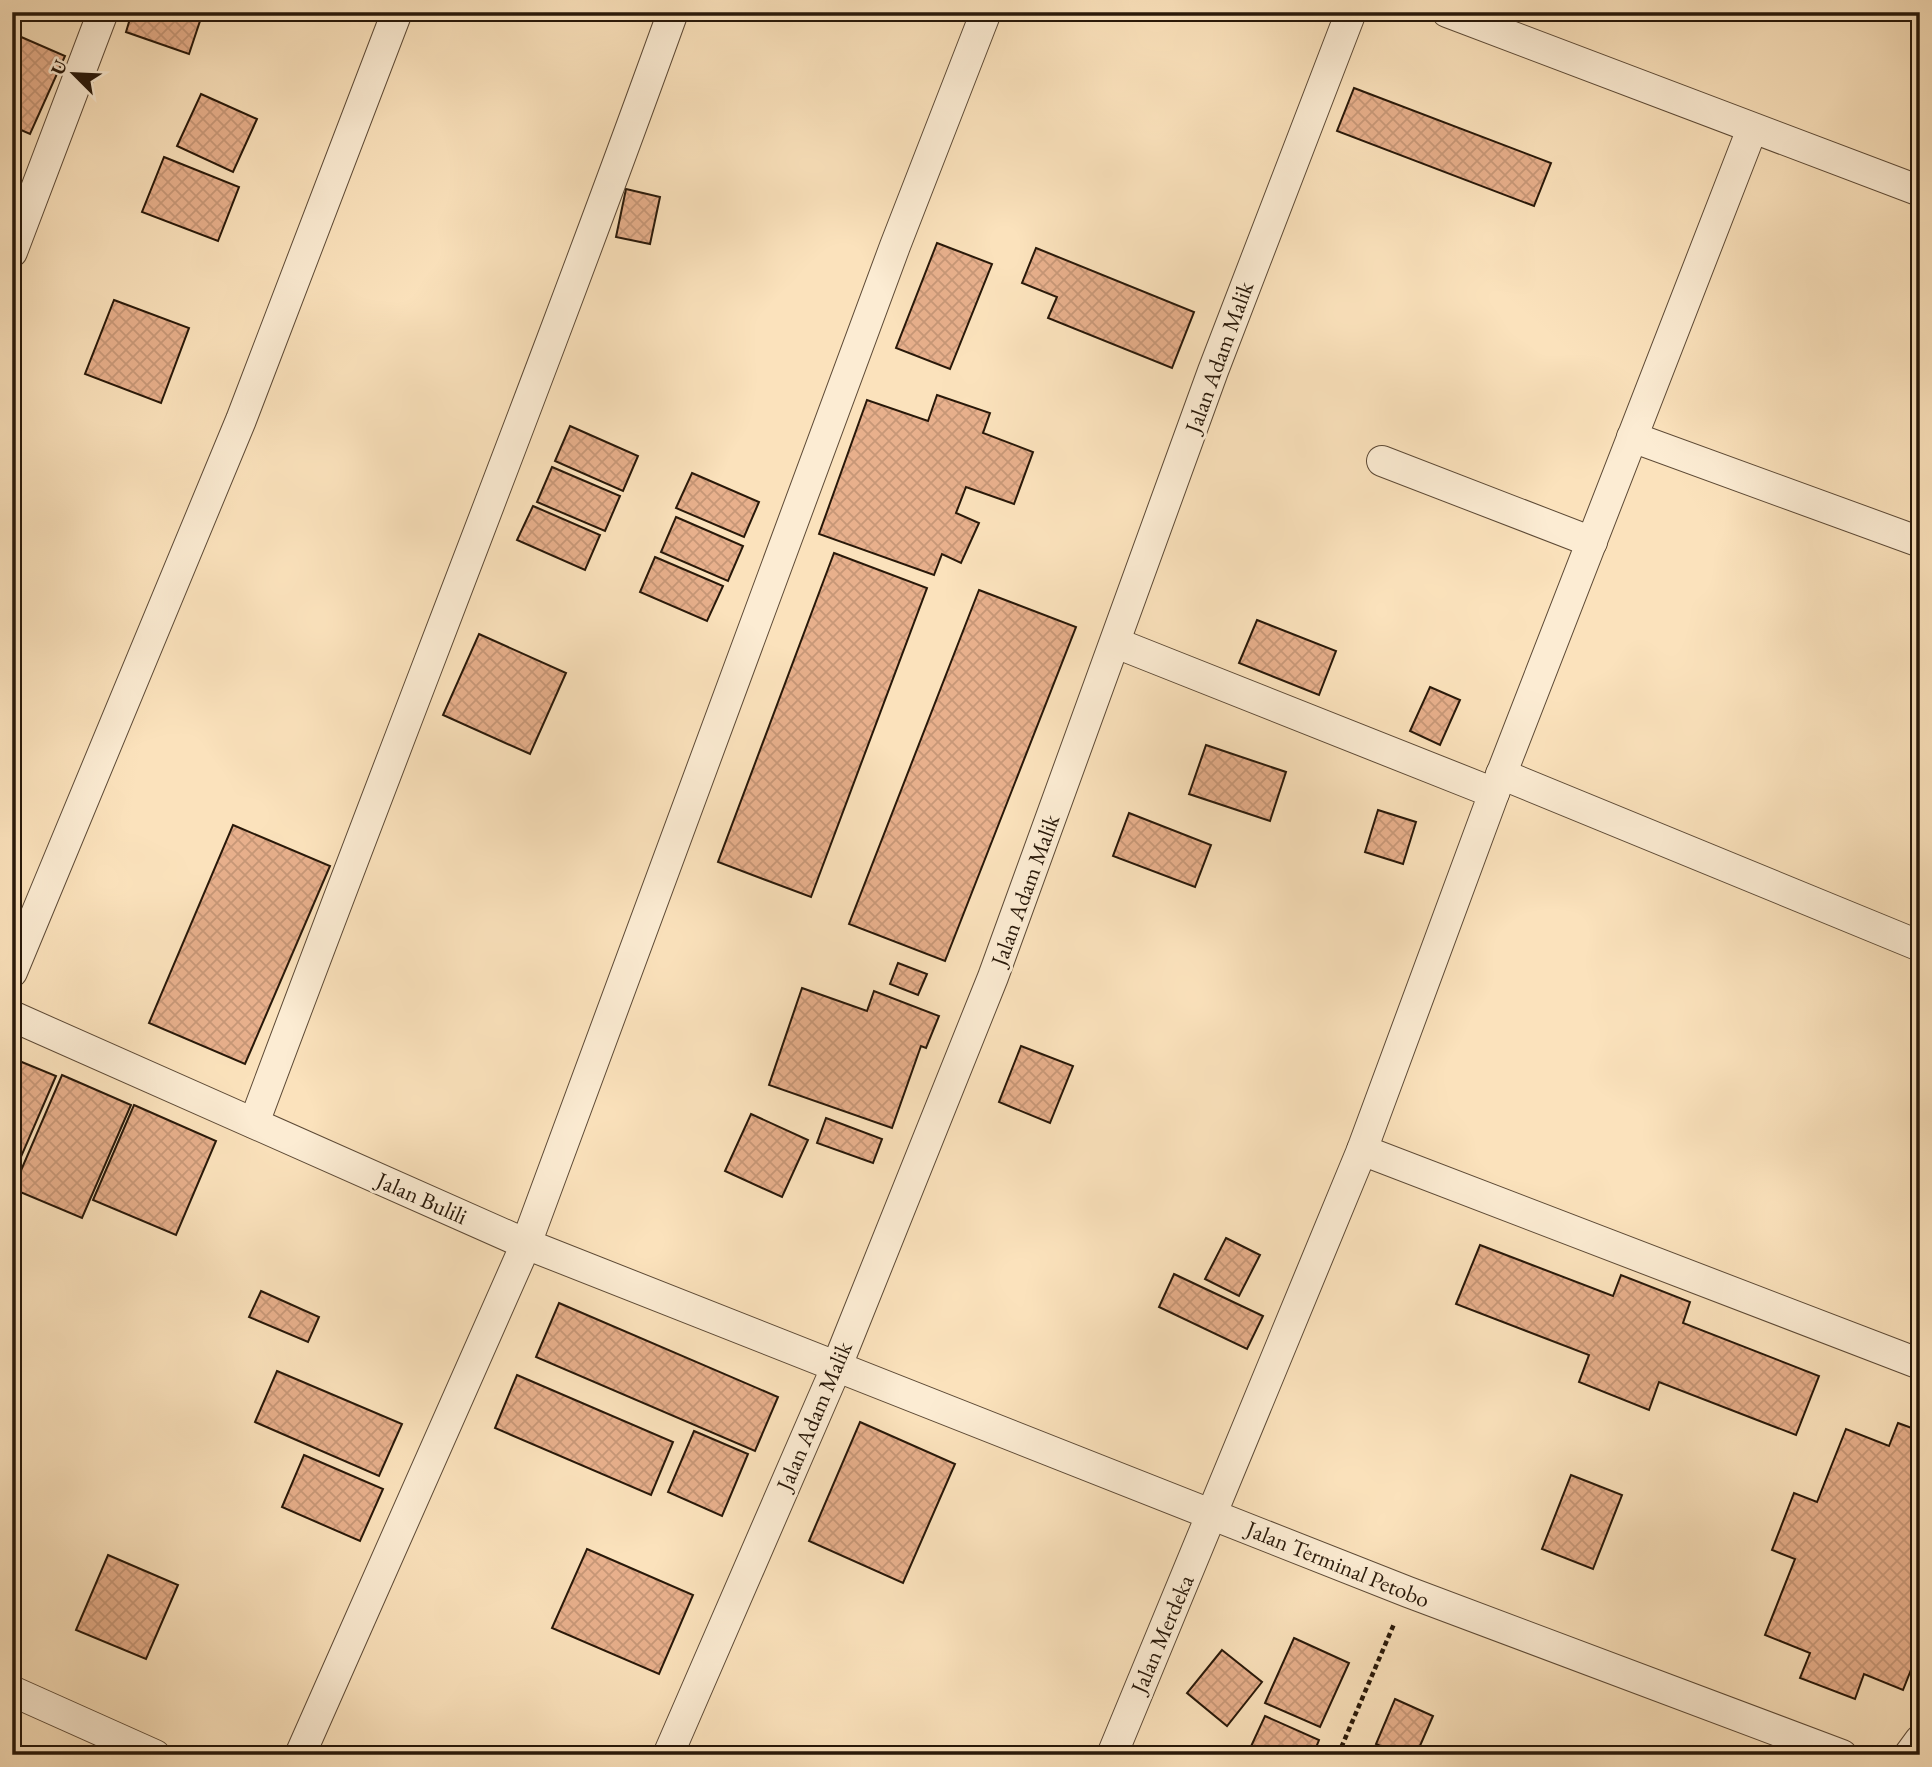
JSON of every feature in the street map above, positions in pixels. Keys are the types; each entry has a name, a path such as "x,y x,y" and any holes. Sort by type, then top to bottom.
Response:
{"street":[{"path":"12,252 103,12"},
{"path":"12,972 241,419 397,12"},
{"path":"254,1123 384,775 586,254 673,12"},
{"path":"300,1755 526,1244 890,259 986,12"},
{"name":"Jalan Adam Malik","path":"668,1755 835,1368 993,977 1213,370 1351,12"},
{"path":"1447,12 1920,191"},
{"name":"Jalan Merdeka","path":"1112,1755 1362,1150 1498,783 1752,128"},
{"path":"1632,437 1920,542"},
{"path":"1382,461 1592,542"},
{"path":"1116,643 1498,783 1920,946"},
{"name":"Jalan Bulili","path":"12,1016 526,1244 835,1368"},
{"path":"1362,1150 1920,1364"},
{"name":"Jalan Terminal Petobo","path":"835,1368 1408,1592 1842,1755"},
{"path":"12,1691 155,1755"},
{"path":"1909,1755 1920,1740"}],"path":[{"path":"1338,1755 1408,1592"}],"building":[{"path":"132,12 203,12 189,54 126,32"},
{"path":"12,33 65,56 30,134 12,126"},
{"path":"1354,88 1551,163 1534,206 1337,131"},
{"path":"201,94 257,119 233,172 177,146"},
{"path":"164,157 239,187 218,241 142,212"},
{"path":"626,189 660,197 650,244 616,237"},
{"path":"937,243 992,264 950,369 896,348"},
{"path":"1036,248 1194,312 1172,368 1048,318 1057,297 1022,283"},
{"path":"114,300 189,328 161,403 85,374"},
{"path":"937,395 990,413 983,433 1033,452 1014,504 966,487 956,513 979,523 961,563 942,554 934,575 819,534 867,400 928,421"},
{"path":"570,426 638,456 623,491 555,461"},
{"path":"552,467 620,496 605,531 537,502"},
{"path":"692,473 759,502 744,537 676,508"},
{"path":"533,506 600,535 585,570 517,540"},
{"path":"676,517 743,546 728,581 661,552"},
{"path":"834,553 927,588 811,897 718,862"},
{"path":"655,557 723,586 707,621 640,592"},
{"path":"979,590 1076,627 945,961 849,924"},
{"path":"1257,620 1336,651 1319,695 1239,663"},
{"path":"479,634 566,673 530,754 443,715"},
{"path":"1430,687 1460,700 1440,745 1410,731"},
{"path":"1206,745 1286,772 1270,821 1189,794"},
{"path":"1378,810 1416,822 1403,864 1365,852"},
{"path":"1129,813 1211,845 1195,887 1113,856"},
{"path":"233,825 330,866 245,1064 149,1023"},
{"path":"898,963 927,974 918,995 890,984"},
{"path":"802,988 867,1011 874,991 939,1016 926,1048 921,1046 892,1128 769,1085"},
{"path":"1021,1046 1073,1066 1050,1123 999,1102"},
{"path":"12,1058 56,1076 14,1173 12,1172"},
{"path":"62,1075 131,1105 82,1218 13,1189"},
{"path":"134,1105 216,1141 176,1235 93,1200"},
{"path":"751,1114 808,1140 782,1197 725,1171"},
{"path":"826,1118 882,1139 873,1163 817,1143"},
{"path":"1226,1238 1260,1255 1239,1296 1205,1279"},
{"path":"1480,1245 1613,1296 1621,1275 1690,1302 1683,1323 1819,1376 1796,1435 1659,1382 1649,1410 1579,1382 1589,1355 1456,1304"},
{"path":"1174,1274 1263,1316 1247,1349 1159,1307"},
{"path":"261,1291 319,1317 308,1342 249,1317"},
{"path":"559,1303 778,1397 755,1451 536,1357"},
{"path":"277,1371 402,1424 379,1476 255,1422"},
{"path":"517,1375 673,1442 651,1495 495,1428"},
{"path":"860,1422 955,1464 903,1583 809,1541"},
{"path":"1898,1423 1920,1431 1920,1647 1903,1690 1864,1674 1855,1699 1800,1678 1810,1653 1765,1635 1795,1559 1772,1550 1794,1493 1817,1502 1846,1429 1889,1446"},
{"path":"694,1431 748,1454 722,1516 668,1492"},
{"path":"304,1455 383,1489 360,1541 282,1507"},
{"path":"1571,1475 1622,1495 1593,1569 1542,1549"},
{"path":"587,1549 693,1595 659,1674 552,1628"},
{"path":"108,1555 178,1585 146,1659 76,1630"},
{"path":"1294,1638 1349,1663 1320,1727 1265,1703"},
{"path":"1222,1650 1262,1682 1227,1726 1187,1693"},
{"path":"1395,1699 1433,1716 1416,1755 1400,1755 1376,1744"},
{"path":"1265,1716 1319,1740 1313,1755 1247,1755"}]}
